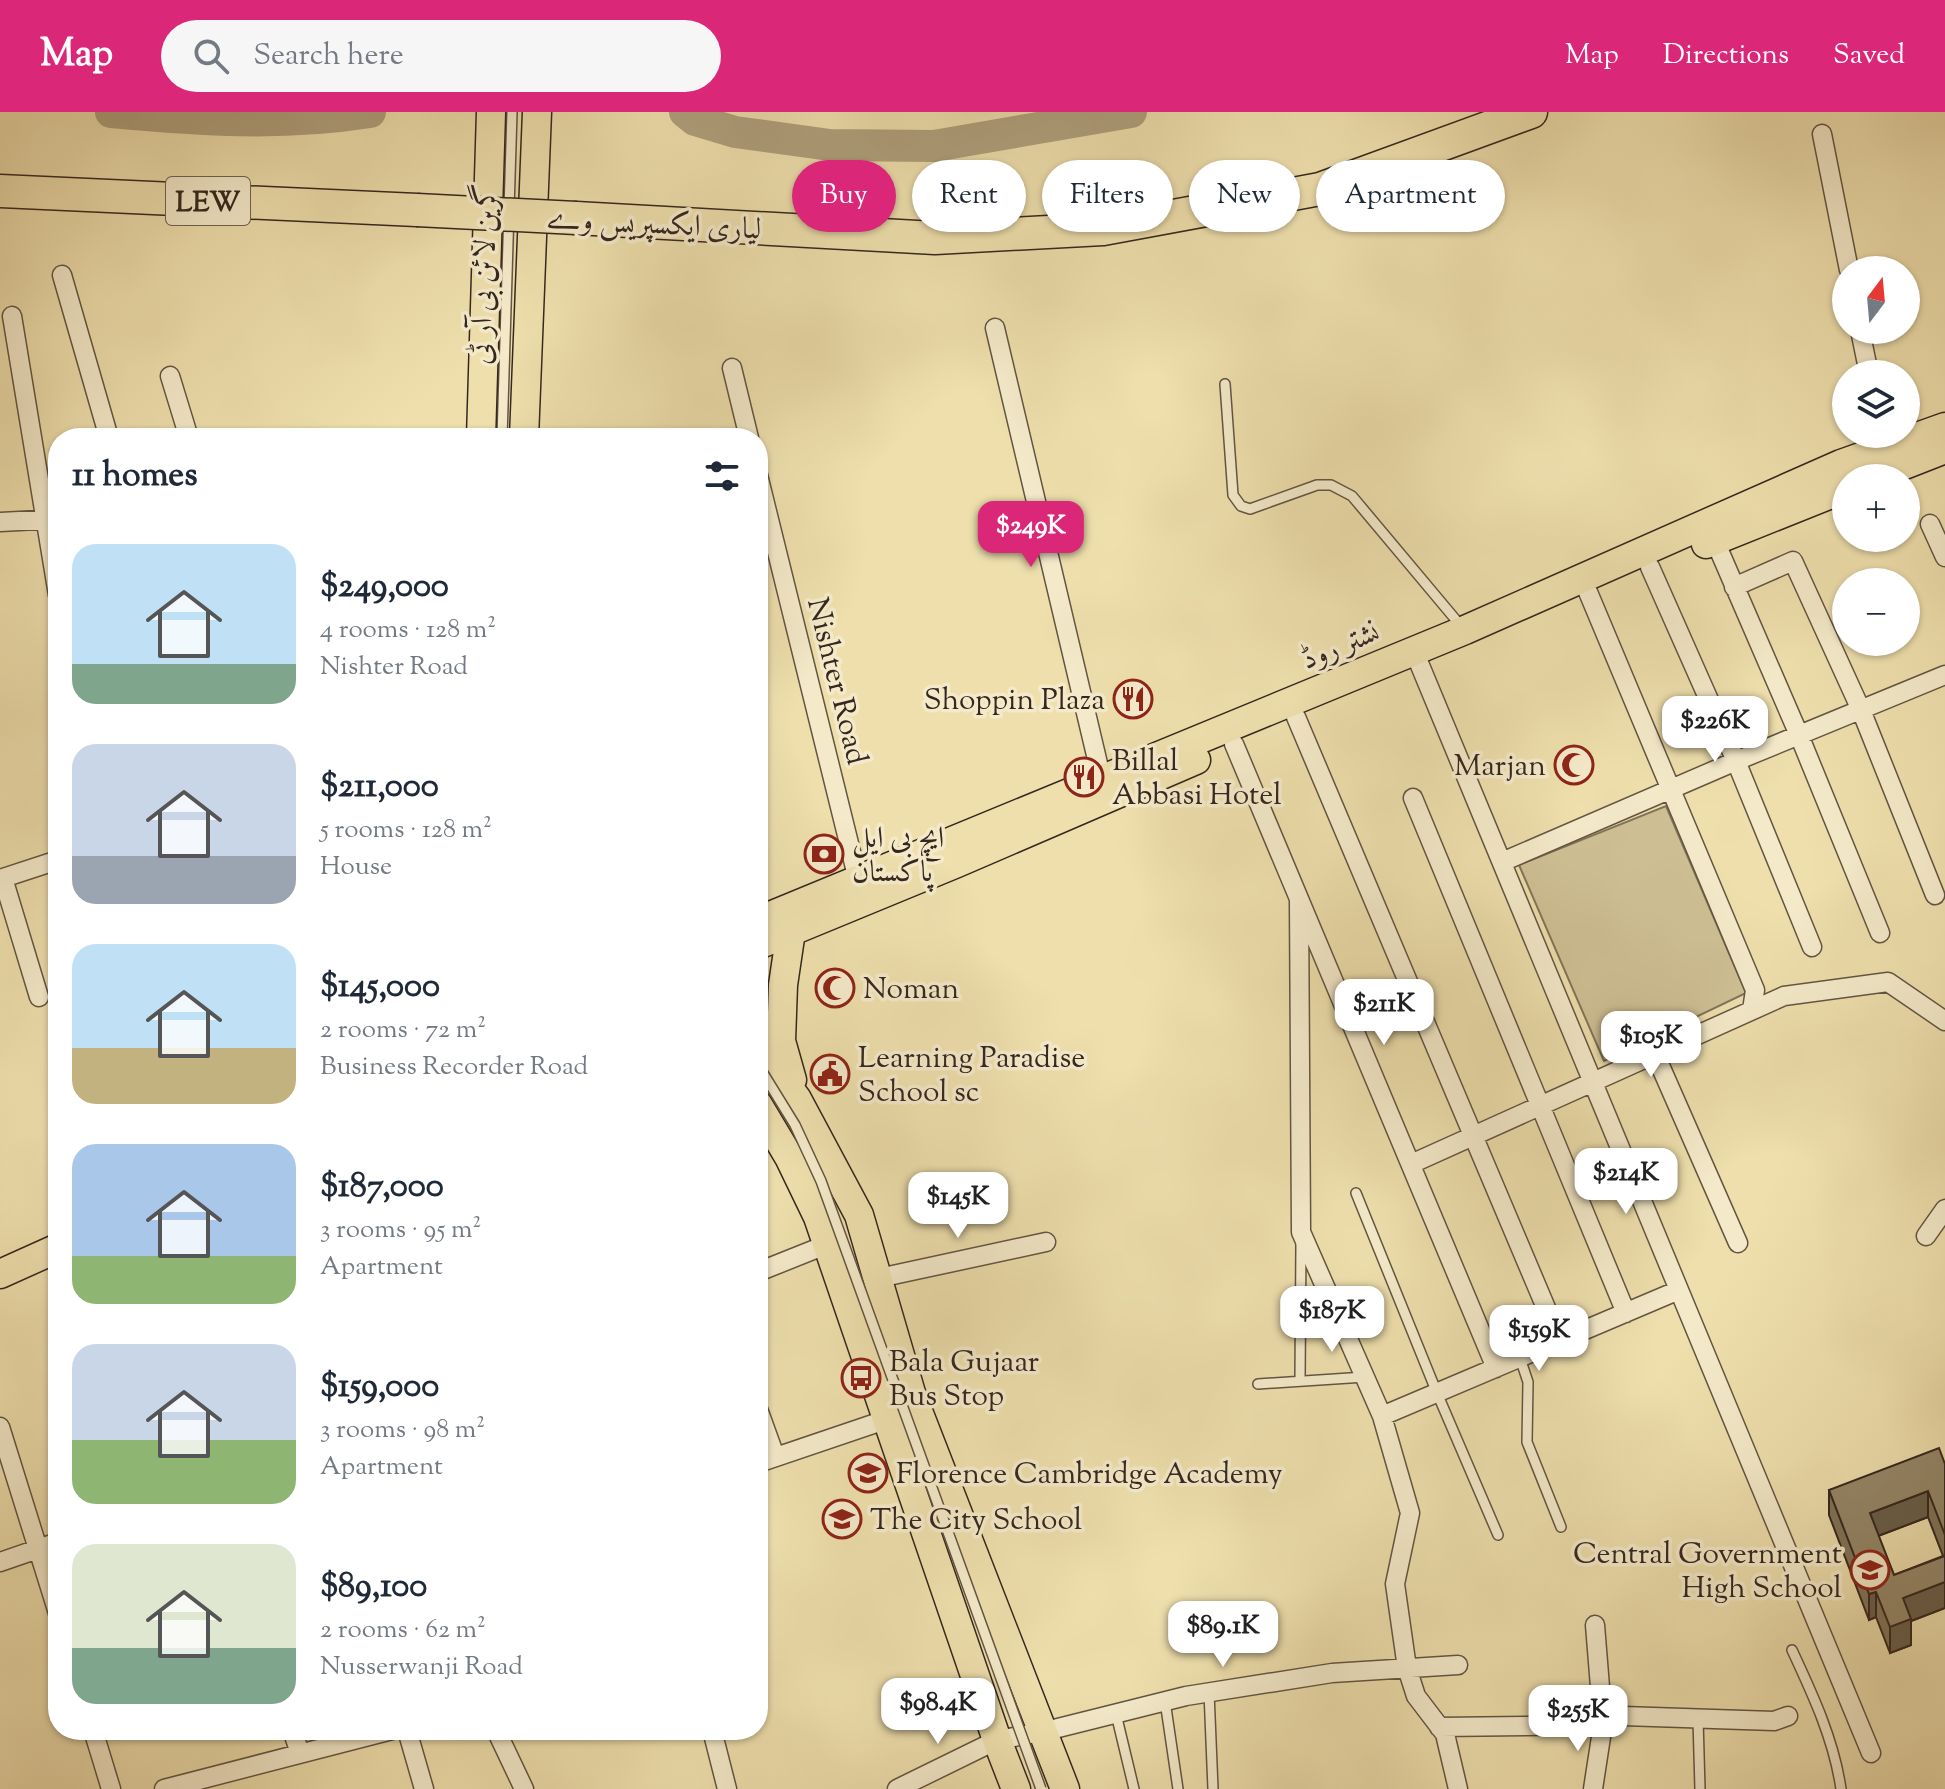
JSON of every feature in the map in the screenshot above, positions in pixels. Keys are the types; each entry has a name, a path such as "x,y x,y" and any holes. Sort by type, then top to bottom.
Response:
{"highway":[{"name":"لیاری ایکسپریس وے","path":"0,191 935,238 1103,229 1320,189 1531,112"}],"main road":[{"path":"481,428 491,112"},
{"path":"524,428 537,112"},
{"name":"نشتر روڈ","path":"1920,433 1945,427"},
{"name":"نشتر روڈ","path":"768,941 861,891 1104,789 1465,630 1867,448"},
{"path":"1907,464 1945,449"},
{"name":"نشتر روڈ","path":"1104,789 1234,744 1588,592 1832,494"},
{"name":"نشتر روڈ","path":"768,916 861,891"},
{"path":"791,931 783,985 781,1041 797,1099"},
{"path":"768,1060 797,1099 859,1215 911,1393 1065,1789"},
{"path":"768,1122 789,1157 828,1244 1016,1789"},
{"path":"0,1274 48,1252"},
{"path":"0,1293 48,1271"}],"street":[{"path":"1822,134 1846,256"},
{"path":"62,275 106,428"},
{"path":"12,316 48,500"},
{"path":"995,328 1104,789"},
{"path":"732,368 747,428"},
{"path":"170,376 186,428"},
{"name":"Nishter Road","path":"768,515 861,891"},
{"path":"0,522 48,520"},
{"path":"1930,524 1945,557"},
{"path":"1715,541 1880,933"},
{"path":"1734,587 1793,561 1861,710 1935,895"},
{"path":"1650,567 1736,761 1812,947"},
{"path":"1588,592 1755,990 1752,1010"},
{"path":"1419,663 1871,1753"},
{"path":"1502,862 1945,675"},
{"path":"1296,717 1560,1341"},
{"path":"1234,744 1496,1368"},
{"path":"1413,798 1626,1313"},
{"path":"39,997 2,879 48,863"},
{"path":"1299,900 1301,1232 1382,1416 1410,1513 1395,1584 1407,1668 1416,1696 1445,1734 1458,1789"},
{"path":"1411,1164 1784,996 1888,982 1944,1018"},
{"path":"1655,1054 1738,1243"},
{"path":"1926,1236 1945,1209"},
{"path":"879,1278 1046,1242"},
{"path":"768,1268 828,1244"},
{"path":"1382,1416 1679,1290"},
{"path":"768,1459 888,1419"},
{"path":"0,1427 48,1579"},
{"path":"0,1562 48,1546"},
{"path":"1593,1789 1603,1724 1595,1625"},
{"path":"897,1789 997,1740 1165,1701 1332,1673 1458,1665"},
{"path":"1439,1727 1603,1724 1623,1716 1774,1721 1788,1716"},
{"path":"96,1740 111,1789"},
{"path":"295,1740 300,1753"},
{"path":"164,1789 352,1740"},
{"path":"410,1740 424,1789"},
{"path":"501,1740 524,1789"},
{"path":"715,1740 727,1789"}],"lane":[{"name":"گرین لائن بی آر ٹی","path":"502,428 512,112"},
{"path":"1225,384 1233,495 1241,506 1250,509 1317,485 1340,488 1352,496 1465,630"},
{"path":"768,1081 795,1125 830,1203 1041,1789"},
{"path":"1356,1193 1498,1535"},
{"path":"1300,1381 1301,1232"},
{"path":"1520,1358 1528,1382 1527,1442 1561,1527"},
{"path":"1258,1384 1365,1377"},
{"path":"1792,1650 1814,1698 1832,1749 1841,1789"},
{"path":"1209,1692 1213,1789"},
{"path":"1165,1701 1178,1789"},
{"path":"1116,1714 1134,1789"},
{"path":"1698,1719 1700,1789"}],"shaded area":[{"path":"1666,806 1746,993 1604,1061 1519,865"}],"building":[{"path":"1939,1448 1945,1464 1945,1535 1928,1491 1870,1513 1894,1575 1945,1556 1945,1582 1903,1598 1911,1619 1890,1627 1876,1592 1869,1594 1829,1490"}],"waterway":[{"path":"111,112 273,120 370,112"},
{"path":"685,112 695,120 735,132 830,145 934,146 1131,112"}],"place":[{"name":"Shoppin Plaza","path":"1133,699"},
{"name":"Marjan","path":"1574,765"},
{"name":"Billal Abbasi Hotel","path":"1084,777"},
{"name":"ایچ بی ایل پاکستان","path":"824,854"},
{"name":"Noman","path":"835,988"},
{"name":"Learning Paradise School sc","path":"830,1074"},
{"name":"Bala Gujaar Bus Stop","path":"861,1378"},
{"name":"Florence Cambridge Academy","path":"868,1473"},
{"name":"The City School","path":"842,1519"},
{"name":"Central Government High School","path":"1870,1570"}]}
